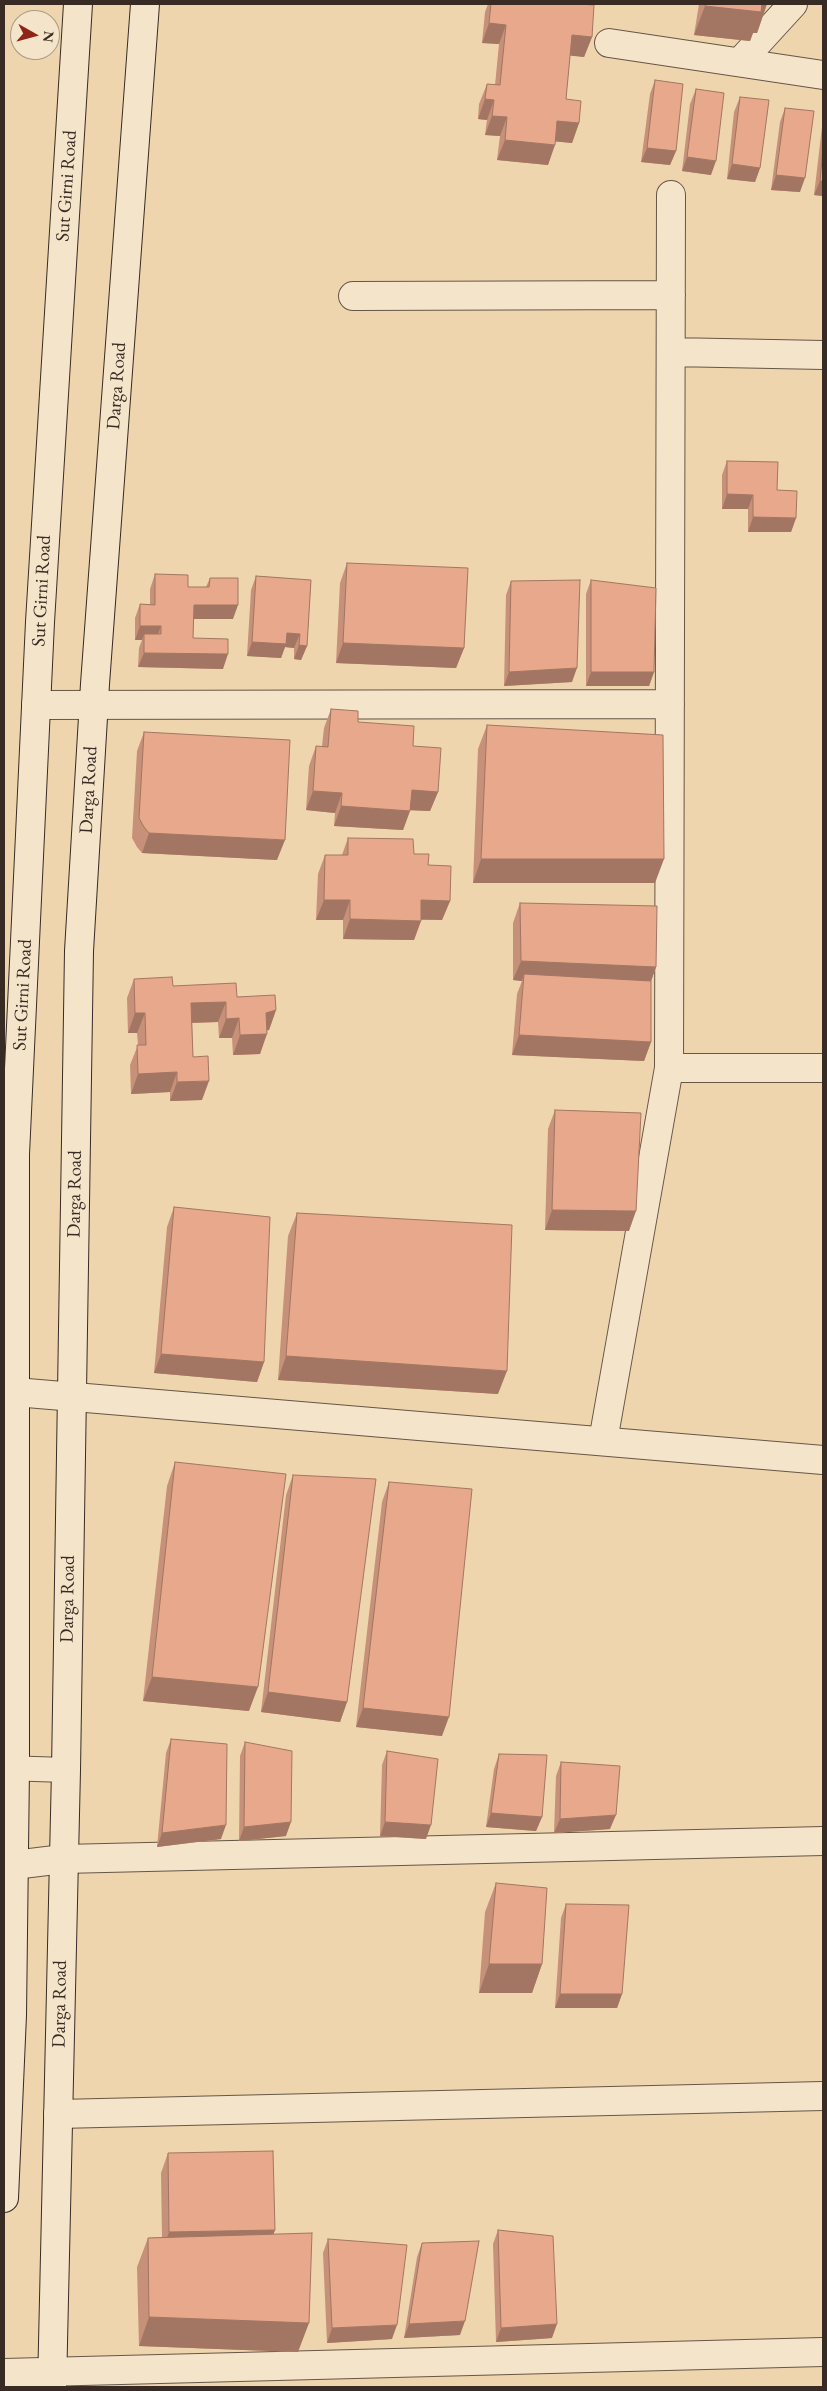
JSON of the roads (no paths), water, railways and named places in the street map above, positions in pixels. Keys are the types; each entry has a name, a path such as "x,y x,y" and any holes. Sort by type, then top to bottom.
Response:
{"street":[{"name":"Sut Girni Road","path":"4,2198 12,2015 14,1865 9,1768 16,1392 15,1154 36,705 78,4"},
{"name":"Darga Road","path":"52,2380 66,1770 80,951 93,705 145,4"},
{"path":"740,62 793,4"},
{"path":"609,43 823,74"},
{"path":"603,1441 669,1068 671,195"},
{"path":"353,296 671,295"},
{"path":"671,352 823,354"},
{"path":"36,705 670,704"},
{"path":"669,1068 823,1068"},
{"path":"16,1392 823,1460"},
{"path":"14,1865 63,1859 823,1841"},
{"path":"58,2114 823,2096"},
{"path":"4,2374 52,2380 823,2352"}],"lane":[{"path":"9,1768 66,1770"}]}
